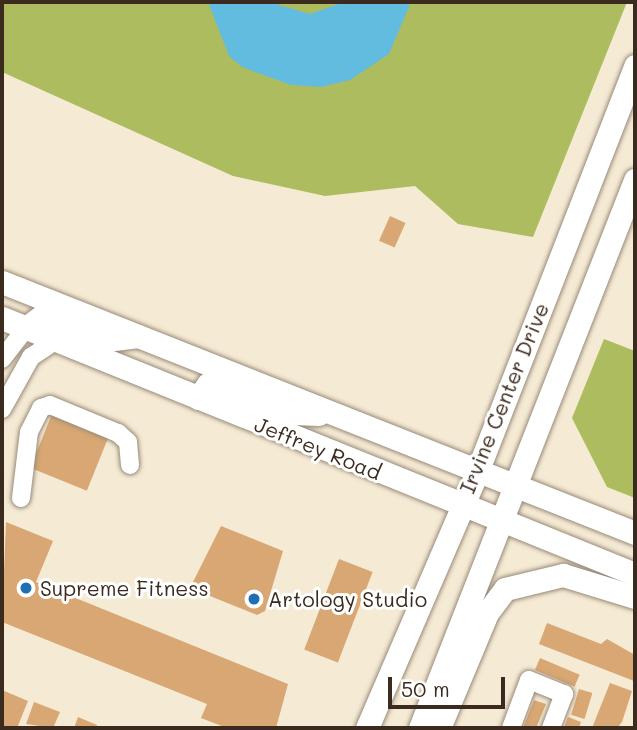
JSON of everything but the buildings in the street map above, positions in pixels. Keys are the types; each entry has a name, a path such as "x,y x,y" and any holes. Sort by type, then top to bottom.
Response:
{"main road":[{"name":"Irvine Center Drive","path":"367,728 477,472 635,66"},
{"name":"Irvine Center Drive","path":"420,728 635,180"},
{"name":"Jeffrey Road","path":"2,282 635,533"},
{"path":"26,328 43,316 106,340 141,335"},
{"name":"Jeffrey Road","path":"2,318 461,506 635,574"},
{"path":"198,398 208,384 293,413 340,416"},
{"path":"439,728 487,613 505,589 563,575 635,597"}],"street":[{"path":"2,359 26,328"},
{"path":"2,409 31,357 56,340"},
{"path":"21,498 29,432 41,408 50,404 118,433 128,442 130,465"},
{"path":"510,728 529,680 564,694 551,728"}],"green space":[{"path":"2,2 627,2 533,237 458,224 415,186 325,196 233,176 2,72"},
{"path":"604,339 635,351 635,498 607,487 572,418"}],"water":[{"path":"208,2 269,2 310,14 344,2 411,2 389,54 350,80 321,87 291,85 242,67 229,56"}],"place":[{"name":"Supreme Fitness","path":"26,588"},
{"name":"Artology Studio","path":"254,599"}]}
